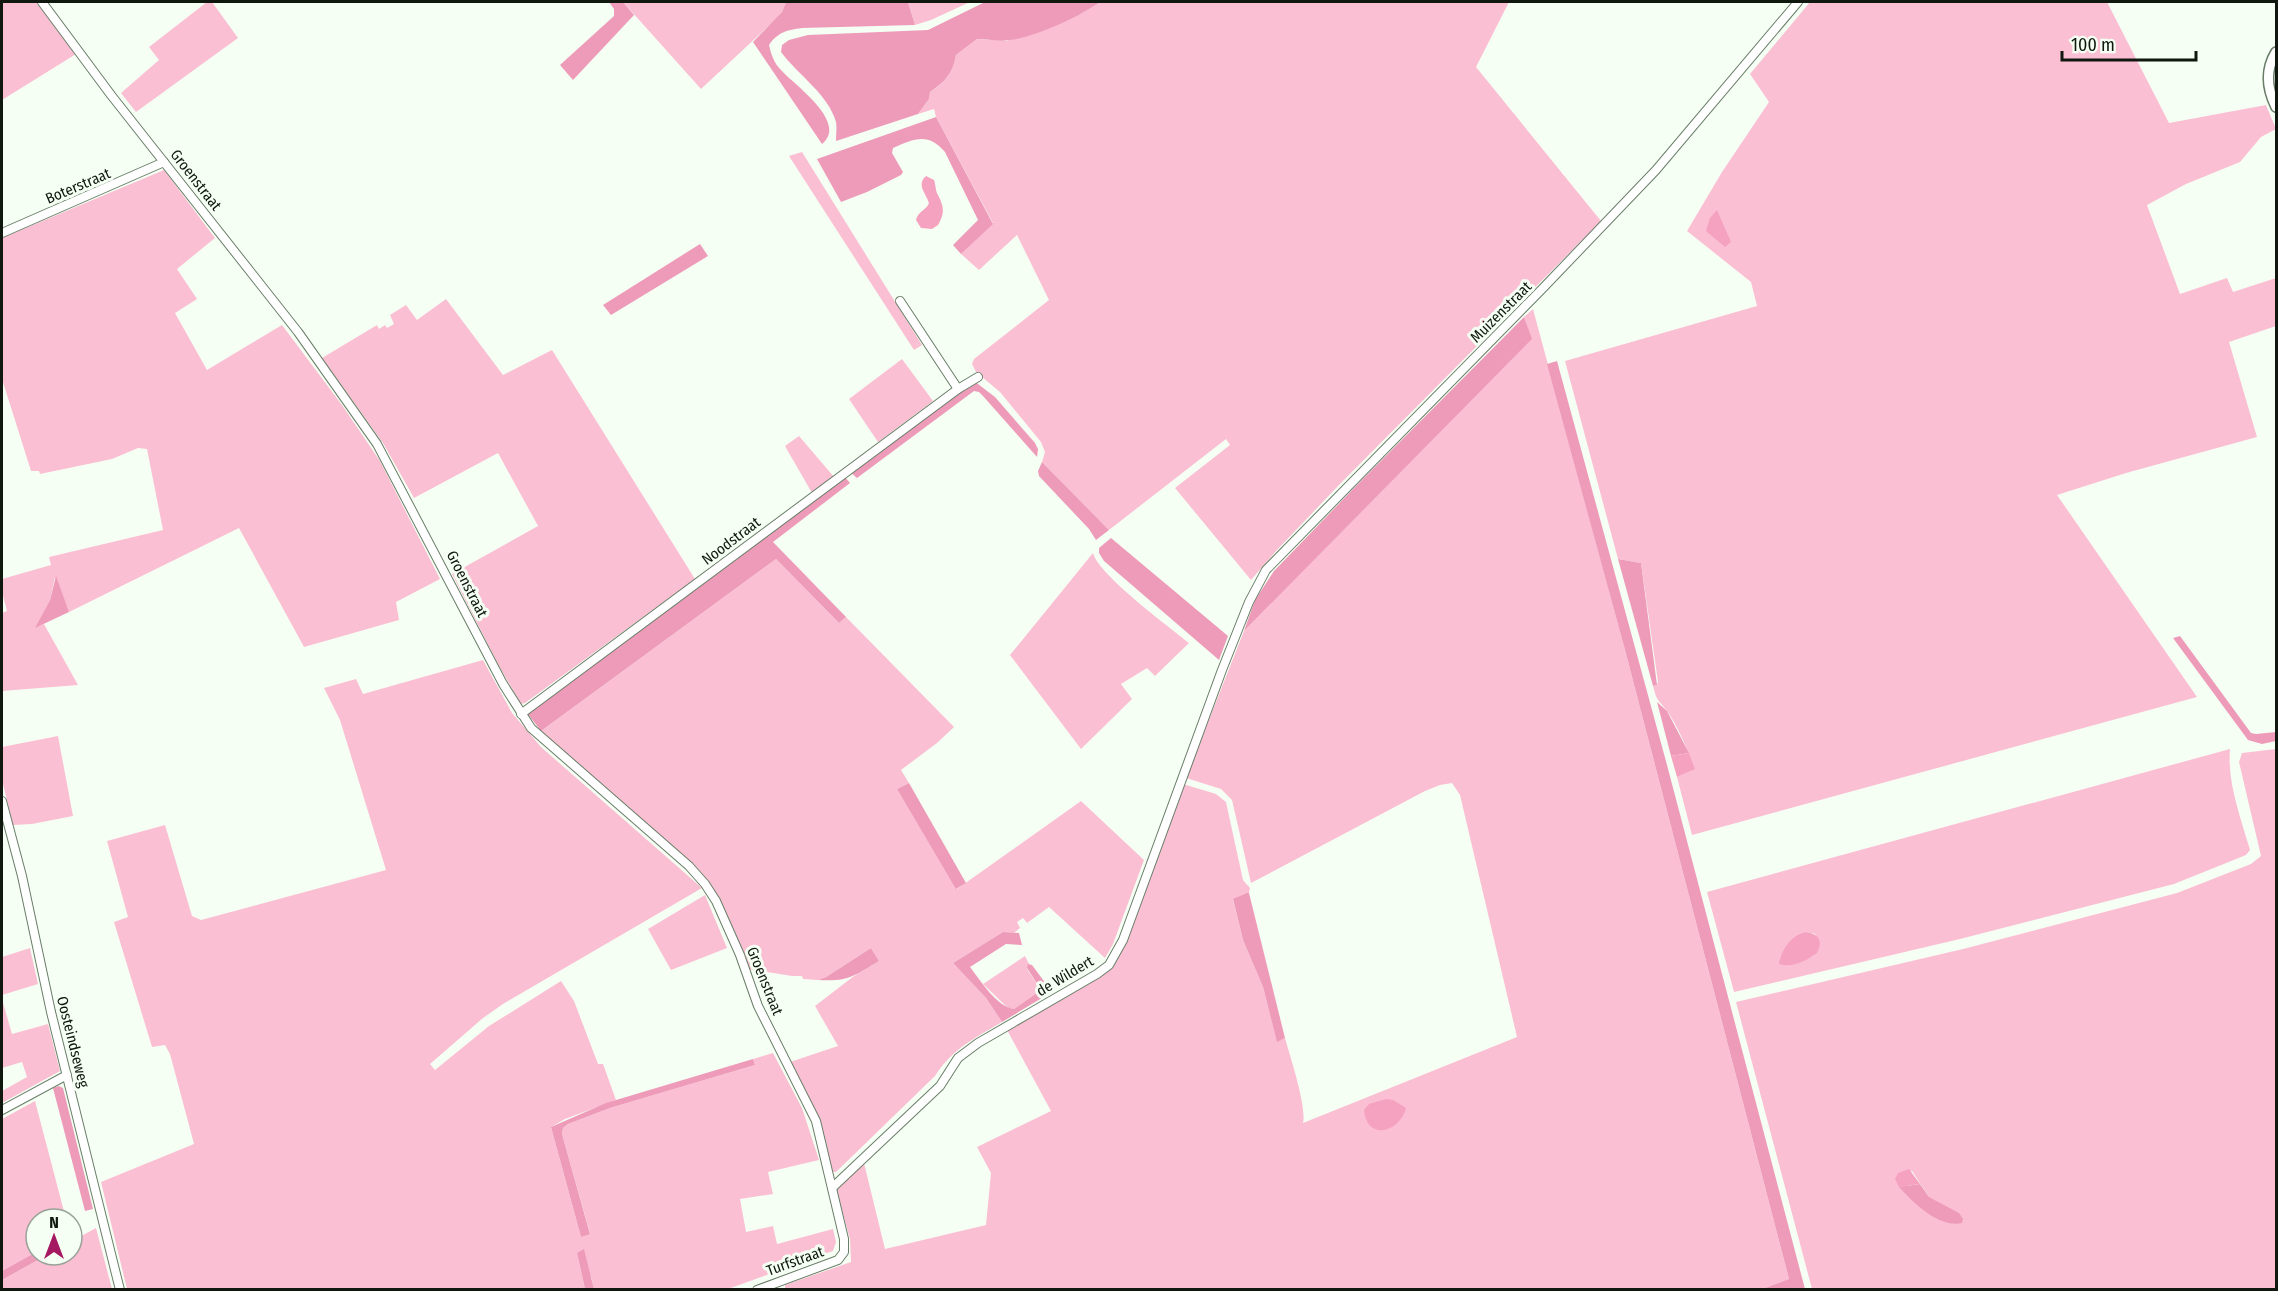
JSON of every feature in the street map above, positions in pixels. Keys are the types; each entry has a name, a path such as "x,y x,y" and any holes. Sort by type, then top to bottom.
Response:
{"street":[{"name":"Groenstraat","path":"42,2 298,332 377,444 521,714 531,728 689,866 705,884 716,902 740,955 758,1005 816,1121 833,1187"},
{"name":"Muizenstraat","path":"1232,645 1249,602 1266,570 1656,170 1798,2"},
{"path":"2277,52 2271,61 2268,78 2270,92 2277,107"},
{"name":"Boterstraat","path":"2,233 164,162"},
{"path":"900,301 958,389"},
{"name":"Noodstraat","path":"521,714 958,389 978,377"},
{"name":"de Wildert","path":"833,1187 940,1086 958,1058 978,1043 1109,965 1124,940 1232,645"},
{"name":"Oosteindseweg","path":"2,801 22,876 67,1075 120,1290"},
{"path":"2,1110 67,1075"},
{"name":"Turfstraat","path":"757,1290 779,1286 838,1260 844,1252 844,1239 833,1187"}],"shaded area":[{"path":"2,2 36,2 76,54 2,100"},
{"path":"207,2 212,2 238,38 136,112 121,93 159,60 149,47"},
{"path":"609,2 623,2 634,15 573,80 560,65 614,16 614,9"},
{"path":"623,2 786,2 776,19 701,89"},
{"path":"786,2 908,2 915,25 802,28 783,32 772,41 769,45 776,64 816,104 829,125 828,135 822,144 753,42 782,12"},
{"path":"908,2 970,2 915,25"},
{"path":"985,2 1100,2 1069,20 1031,35 1006,41 977,39 956,55 948,76 930,92 929,99 918,114 836,141 836,122 826,102 781,52 782,45 789,40 808,35 928,30"},
{"path":"1100,2 1509,2 1476,67 1601,221 1339,485 1251,580 1175,488 1230,445 1226,439 1109,530 1042,462 1045,452 1041,442 1000,392 976,372 972,364 974,359 1049,300 1017,235 979,270 961,254 993,223 936,117 934,109 918,114 929,99 930,92 948,77 956,55 977,39 1007,41 1084,12"},
{"path":"1810,2 2107,2 2169,123 2266,105 2276,129 2261,137 2240,162 2186,184 2147,205 2180,294 2227,278 2233,292 2276,278 2276,326 2229,342 2257,437 2126,473 2057,495 2197,697 1692,835 1677,777 1694,769 1679,731 1657,698 1653,686 1658,682 1641,563 1618,559 1565,361 1757,306 1751,282 1687,231 1722,172 1769,102 1750,74"},
{"path":"936,117 993,224 961,254 953,245 978,220 945,152 933,142 920,139 893,148 892,153 903,172 901,175 841,202 817,159"},
{"path":"802,152 922,345 914,350 789,156"},
{"path":"164,170 215,238 177,269 197,299 175,313 207,370 282,325 342,405 380,461 440,579 396,602 399,620 304,647 239,528 69,612 55,577 50,600 36,627 44,624 78,685 2,691 2,613 7,611 2,592 2,579 51,565 49,557 163,530 147,449 138,448 112,459 40,474 39,471 31,471 2,379 2,238"},
{"path":"926,176 934,180 943,210 938,225 932,229 921,228 916,220 929,203 922,186"},
{"path":"1717,210 1731,242 1725,247 1706,231 1710,218"},
{"path":"700,244 708,256 611,315 603,305"},
{"path":"446,299 503,375 552,350 695,579 521,704 452,574 538,526 498,453 414,498 383,443 322,358 377,325 379,329 385,325 387,328 394,324 390,315 406,305 417,320"},
{"path":"1533,309 1625,650 1789,1279 1763,1290 785,1290 785,1285 851,1262 850,1239 836,1189 864,1163 885,1249 986,1225 991,1173 977,1147 1051,1111 1007,1030 1109,969 1120,954 1183,784 1216,794 1226,802 1243,880 1250,888 1249,893 1233,900 1243,940 1263,987 1277,1041 1285,1038 1303,1106 1303,1123 1517,1037 1460,795 1452,783 1425,791 1251,883 1232,800 1221,789 1186,778 1244,631 1531,339 1524,317"},
{"path":"1524,317 1532,339 1244,631 1255,600 1274,571"},
{"path":"902,359 933,401 878,442 849,399"},
{"path":"1557,361 1667,765 1805,1289 1763,1289 1789,1279 1625,650 1547,364"},
{"path":"974,381 995,397 1035,443 1038,449 1037,457 983,396 974,391 857,478 850,472"},
{"path":"799,436 834,477 812,493 785,446"},
{"path":"1042,462 1109,530 1096,540 1089,529 1039,476 1038,471"},
{"path":"845,477 850,483 773,542 846,617 839,623 776,559 541,731 527,713"},
{"path":"1111,538 1228,636 1219,660 1104,561 1099,548"},
{"path":"1093,553 1120,587 1189,643 1155,676 1147,668 1121,684 1132,699 1081,749 1010,655"},
{"path":"776,559 839,623 846,617 954,727 901,770 909,783 897,789 957,889 1081,801 1144,860 1113,944 1105,958 1049,907 1027,923 1023,918 1017,922 1020,928 1014,933 1003,932 953,963 986,998 1002,1022 957,1051 935,1076 836,1172 833,1172 817,1114 790,1062 838,1046 815,1006 854,976 879,961 871,948 818,980 748,969 722,905 699,870 541,731"},
{"path":"1618,559 1641,563 1657,685 1653,686"},
{"path":"56,576 69,612 35,628 50,600"},
{"path":"2180,636 2251,733 2276,732 2276,741 2262,744 2248,740 2173,638"},
{"path":"483,660 512,713 541,747 702,888 503,1004 483,1018 430,1064 435,1070 489,1026 561,981 574,1001 598,1064 603,1064 616,1100 565,1119 551,1127 581,1237 590,1233 562,1134 563,1128 610,1108 755,1065 753,1059 773,1053 802,1108 819,1160 768,1172 773,1194 740,1199 746,1232 773,1226 777,1244 833,1229 836,1242 833,1251 728,1289 594,1289 591,1276 577,1253 585,1289 127,1289 101,1182 194,1144 170,1054 165,1045 152,1047 114,922 128,917 107,841 165,825 192,916 201,920 386,870 340,720 324,688 356,679 363,694"},
{"path":"1657,702 1667,711 1689,753 1671,756"},
{"path":"58,736 73,816 32,824 13,825 2,780 2,747"},
{"path":"2230,749 2233,787 2250,850 2246,855 2174,884 1960,939 1734,992 1707,892","holes":["1806,932 1815,934 1819,942 1816,953 1796,963 1782,965 1780,959 1785,948"]},
{"path":"2276,749 2276,1289 1812,1289 1736,1002 1963,949 2177,893 2251,864 2261,856 2239,762 2242,753","holes":["1912,1171 1929,1197 1959,1213 1895,1179"]},
{"path":"1689,753 1695,769 1677,777 1671,756"},
{"path":"909,783 966,883 956,889 897,789"},
{"path":"1249,893 1285,1038 1277,1042 1263,987 1243,940 1233,899"},
{"path":"705,895 727,948 671,970 648,929"},
{"path":"1003,932 1019,933 1022,945 1006,944 970,967 984,985 1001,1003 1014,1009 1041,990 1027,968 1028,964 1032,965 1052,992 1002,1022 986,998 953,963"},
{"path":"1806,932 1814,934 1819,939 1820,945 1817,953 1799,963 1779,964 1788,944 1796,936"},
{"path":"30,948 38,984 2,995 2,957"},
{"path":"871,948 879,961 844,979 818,980 826,977"},
{"path":"1025,956 1029,964 1027,969 1041,990 1014,1009 1008,1008 983,984"},
{"path":"2,999 12,1034 48,1024 60,1071 2,1103 2,1091 27,1077 22,1062 2,1068"},
{"path":"753,1059 755,1065 610,1108 563,1128 562,1134 590,1234 581,1237 551,1127 606,1103"},
{"path":"59,1086 63,1088 93,1209 85,1211 53,1088"},
{"path":"1386,1099 1393,1100 1406,1108 1403,1116 1391,1128 1377,1130 1371,1127 1366,1120 1364,1110 1369,1104"},
{"path":"35,1101 63,1207 24,1207 24,1259 2,1271 2,1119"},
{"path":"1909,1169 1920,1184 1899,1187 1895,1179 1898,1173"},
{"path":"1920,1184 1929,1197 1959,1213 1963,1219 1962,1223 1953,1224 1935,1218 1919,1207 1899,1187"},
{"path":"96,1228 112,1289 2,1289 2,1280 25,1267 84,1267 84,1234"},
{"path":"584,1249 594,1289 585,1289 577,1253"},
{"path":"24,1259 25,1267 2,1280 2,1271"}]}
